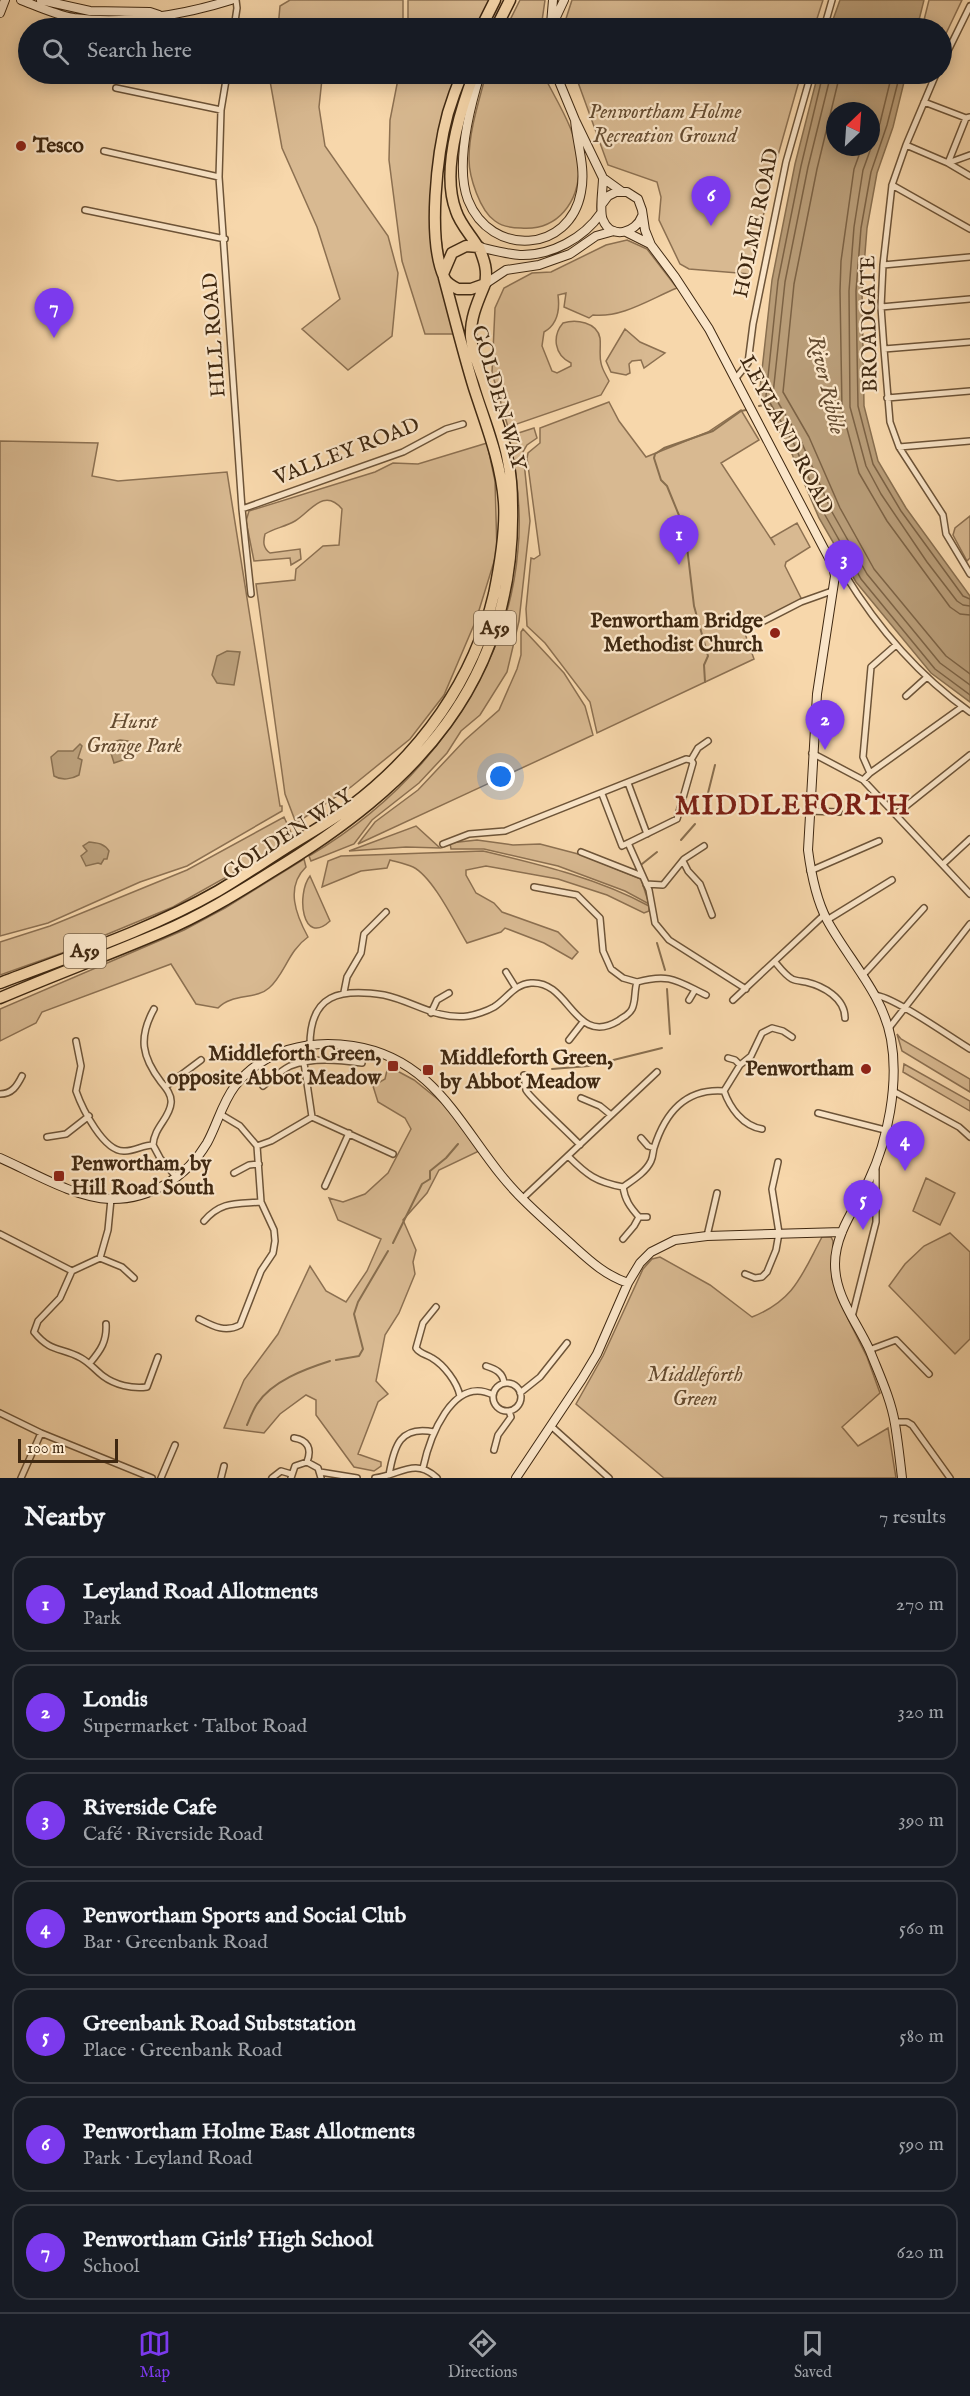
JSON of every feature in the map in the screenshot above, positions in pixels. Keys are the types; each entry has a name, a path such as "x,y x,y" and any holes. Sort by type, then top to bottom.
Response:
{"highway":[{"path":"487,18 495,0"},
{"path":"501,18 510,0"},
{"name":"A59","path":"444,276 438,254 435,206 441,149 448,113 458,84"},
{"name":"A59","path":"471,84 459,120 451,175 456,213 479,247 487,269 485,284"},
{"path":"479,247 466,246 452,253 444,276 450,285 464,290 485,284"},
{"name":"GOLDEN WAY","path":"0,983 158,920 227,885 348,808 372,789 396,768 448,704 481,638 489,616 497,579 504,503 498,462 473,385 444,276"},
{"name":"GOLDEN WAY","path":"0,1000 164,931 233,895 318,844 380,796 408,770 447,725 476,674 488,647 505,593 511,555 512,504 508,460 471,339 473,314 485,284"}],"main road":[{"path":"0,13 5,0"},
{"path":"21,0 74,18"},
{"path":"41,0 90,11 150,12 159,15"},
{"path":"151,18 191,11 231,0"},
{"path":"552,18 553,0"},
{"path":"556,18 564,0"},
{"path":"478,84 467,131 465,184 468,198 474,213 483,225 513,240 539,239 561,228 572,217 580,199 583,179 583,164 575,120"},
{"path":"560,84 603,178 602,209 605,224 614,231"},
{"path":"485,284 506,270 539,265 570,254 596,236 614,231 626,232 636,227 642,216 638,199 621,191 603,178"},
{"path":"479,247 520,255 545,251 579,236 592,225 612,194 621,191"},
{"name":"LEYLAND ROAD","path":"642,216 651,245 691,301 736,378 830,558 835,576"},
{"name":"LEYLAND ROAD","path":"626,232 651,245"},
{"path":"835,576 821,654 812,753 807,835 810,871 826,917 874,995 889,1028 894,1057 893,1090 885,1130 876,1163 842,1232 836,1250 836,1278 841,1296 869,1350 895,1422 902,1478"},
{"path":"0,1158 76,1191 111,1199 142,1194 177,1178 207,1143 233,1089 255,1067 283,1050 310,1045 334,1044 368,1048 410,1067 428,1080 445,1098 502,1177 602,1272 628,1283"},
{"path":"516,1478 597,1354 628,1283 644,1258 657,1248 675,1240 707,1236 842,1232"}],"street":[{"path":"236,0 236,18"},
{"path":"827,18 832,0"},
{"path":"952,43 970,6"},
{"name":"HILL ROAD","path":"225,84 221,110 219,177 242,509 251,594"},
{"name":"HOLME ROAD","path":"736,378 748,363 753,324 786,162 808,84"},
{"name":"BROADGATE","path":"932,84 892,185 881,307 887,398 890,422 899,447 943,514 946,534 970,574"},
{"path":"116,88 221,110"},
{"path":"924,102 968,118 948,163"},
{"path":"906,145 948,163 970,176"},
{"path":"104,151 219,177"},
{"path":"948,163 970,155"},
{"path":"892,185 970,230"},
{"path":"85,210 225,239"},
{"path":"883,265 970,257"},
{"path":"881,307 970,299"},
{"path":"884,349 970,342"},
{"path":"887,398 970,392"},
{"name":"VALLEY ROAD","path":"242,509 403,452 446,429 464,424"},
{"path":"899,447 970,441"},
{"path":"835,576 844,573 896,645 927,677 970,712"},
{"path":"758,624 801,602 832,591"},
{"path":"870,773 863,757 871,667 896,645"},
{"path":"906,696 927,677"},
{"path":"863,780 962,707"},
{"path":"602,794 622,846 677,819 693,769 691,760 698,748 708,741"},
{"path":"812,753 863,780 970,894"},
{"path":"896,814 970,755"},
{"path":"443,844 470,834 505,831 686,759 691,760"},
{"path":"628,783 646,834"},
{"path":"808,811 839,812"},
{"path":"942,864 970,838"},
{"path":"810,871 879,841"},
{"path":"628,843 646,884 655,923 669,940 746,989"},
{"path":"646,884 663,885 683,861 704,846"},
{"path":"582,852 642,876"},
{"path":"683,861 688,871 700,884 712,915"},
{"path":"733,1000 826,917 892,880"},
{"path":"534,887 577,895 600,918 603,951 611,969 623,978 637,982 674,978 706,995"},
{"path":"862,976 924,908"},
{"path":"344,992 347,977 361,953 364,934 386,912"},
{"path":"889,1028 970,924"},
{"path":"775,962 794,980 818,986 842,1003 845,1018"},
{"path":"506,972 516,988"},
{"path":"310,1045 310,1029 318,1008 329,998 344,992 385,995 431,1013 468,1016 494,1007 516,988 531,983 550,986 562,996 572,1012 583,1022 598,1027 612,1024 628,1015 634,1003 637,982"},
{"path":"689,1000 695,990"},
{"path":"431,1013 437,1000 448,993"},
{"path":"874,995 880,995 970,1048"},
{"path":"154,1009 145,1032 145,1053 149,1066 171,1097 171,1104 156,1130 153,1145 160,1158 177,1178"},
{"path":"569,1040 583,1022"},
{"path":"724,1091 740,1065 751,1056 762,1033 772,1028 792,1037"},
{"path":"76,1041 81,1066 76,1091 102,1140 111,1148 124,1152 144,1145 153,1145"},
{"path":"728,1059 735,1060 740,1065"},
{"path":"165,1087 201,1060"},
{"path":"263,1086 290,1066 340,1060 362,1063"},
{"path":"304,1063 312,1117"},
{"path":"523,1198 657,1072"},
{"path":"0,1094 6,1094 15,1089 22,1076"},
{"path":"524,1076 526,1091 533,1100 562,1125 580,1145"},
{"path":"893,1090 959,1127 970,1137"},
{"path":"568,1156 585,1173 603,1183 623,1187 642,1173 651,1162 654,1148 670,1114 682,1100 703,1091 724,1091"},
{"path":"724,1091 736,1113 752,1127 762,1129"},
{"path":"581,1098 600,1106 611,1115"},
{"path":"818,1113 885,1130"},
{"path":"199,1319 224,1329 240,1324 261,1271 273,1253 275,1241 274,1230 261,1202 257,1146 240,1126 220,1114"},
{"path":"48,1137 66,1134 88,1116"},
{"path":"257,1146 271,1141 312,1117"},
{"path":"312,1117 393,1154"},
{"path":"325,1186 349,1133"},
{"path":"641,1138 648,1146 654,1148"},
{"path":"745,1274 755,1278 762,1277 767,1272 776,1250 779,1233 772,1189 778,1162"},
{"path":"852,1317 876,1222 876,1163"},
{"path":"234,1173 249,1165 259,1164"},
{"path":"623,1187 625,1199 639,1217"},
{"path":"707,1236 717,1193"},
{"path":"100,1258 108,1230 111,1199"},
{"path":"204,1221 222,1205 261,1202"},
{"path":"639,1217 647,1217"},
{"path":"623,1239 639,1217"},
{"path":"0,1234 72,1271"},
{"path":"135,1278 122,1267 100,1258 72,1271 60,1298 38,1321 34,1332 42,1343 90,1363 104,1377 136,1389 147,1387 158,1358"},
{"path":"436,1307 423,1323 416,1348 418,1352 430,1357 444,1369 459,1390 460,1396"},
{"path":"90,1363 107,1337 106,1324"},
{"path":"869,1350 896,1340 929,1374"},
{"path":"520,1393 540,1377 567,1343"},
{"path":"486,1366 499,1372 504,1383"},
{"path":"504,1383 512,1384 520,1393 520,1402 509,1411 497,1407 493,1395 496,1387 504,1383"},
{"path":"423,1468 440,1419 460,1396 480,1392 493,1395"},
{"path":"494,1450 498,1435 510,1417 509,1411"},
{"path":"0,1413 41,1433 152,1478"},
{"path":"895,1422 907,1422 912,1425 950,1478"},
{"path":"551,1426 609,1478"},
{"path":"389,1475 396,1446 404,1437 415,1430 434,1432"},
{"path":"21,1478 41,1433"},
{"path":"294,1438 301,1439 309,1447 310,1454 307,1462"},
{"path":"161,1478 175,1445"},
{"path":"272,1478 281,1471 291,1476 295,1466 307,1462 315,1465 320,1475 357,1478"},
{"path":"221,1478 224,1466"},
{"path":"375,1478 410,1467 423,1468 437,1478"}],"green space":[{"path":"290,0 403,0 403,18 279,18 280,6"},
{"path":"408,0 491,0 482,18 408,18"},
{"path":"520,0 545,0 542,18 511,18"},
{"path":"572,0 823,0 817,18 566,18"},
{"path":"929,0 962,0 952,21 952,18 924,18"},
{"path":"271,84 321,84 319,107 325,146 388,236 398,273 392,336 348,370 302,329 340,299 317,227 282,148"},
{"path":"397,84 456,84 433,185 455,334 425,334 402,261 389,160 390,120"},
{"path":"483,84 548,84 571,130 579,167 575,192 564,212 556,219 534,228 511,227 501,225 485,210 473,184 469,159 475,116"},
{"name":"Penwortham Holme Recreation Ground","path":"579,84 798,84 773,173 750,274 689,269 680,264 659,220 661,197 657,182 608,165"},
{"path":"627,240 647,249 677,288 625,311 593,315 589,318 564,307 566,293 558,295 557,316 549,329 544,332 542,346 552,371 557,373 571,366 571,363 565,360 558,350 556,339 559,328 563,323 580,322 595,328 598,333 601,363 609,381 601,395 508,427 492,373 495,308 504,288 532,273 551,272 606,245"},
{"path":"625,329 640,342 665,353 644,368 641,360 632,361 629,364 630,373 626,375 611,372 606,361"},
{"path":"609,402 619,421 646,457 708,432 741,410 759,440 721,463 775,545 771,538 797,523 810,547 786,562 785,566 802,600 743,628 754,659 597,733 590,702 545,643 527,626 526,609 531,558 534,559 540,555 527,458 528,453 540,443 540,428"},
{"path":"534,428 537,438 527,445 523,452 530,521 519,621 507,672 480,715 461,731 447,753 419,783 372,820 354,844 311,861 309,856 349,830 386,799 420,765 451,727 476,686 496,642 511,597 518,549 518,492 509,436"},
{"name":"Hurst Grange Park","path":"0,441 98,443 92,476 118,481 227,472 282,811 187,866 140,882 48,923 0,936"},
{"path":"487,443 495,481 497,552 476,620 444,695 410,739 351,787 296,823 285,794 256,584 295,580 296,569 323,546 339,545 342,509 329,500 323,501 317,503 295,521 265,534 264,545 270,553 300,549 301,559 291,565 290,558 254,561 246,521 249,511 375,472 393,463 418,464"},
{"path":"970,516 970,558 967,561 953,535 955,528"},
{"path":"523,629 564,673 585,706 593,735 358,844 375,822 418,790 465,740 499,710 517,669 521,655"},
{"path":"284,817 294,839 173,907 62,953 0,975 0,942 50,926 187,870"},
{"path":"416,826 440,848 406,847 349,851"},
{"path":"477,840 513,845 540,844 582,855 641,879 649,904 625,891 558,866 484,849 451,849 450,843"},
{"path":"483,851 589,880 649,906 649,911 644,913 607,895 558,879 486,866 466,870 466,875 476,893 494,903 502,912 558,932 578,952 572,959 544,943 505,928 501,932 467,943 428,880 421,872 401,863 390,860 387,868 361,871 322,887 328,861 341,856"},
{"path":"304,859 306,867 296,883 294,892 300,920 308,937 296,949 279,976 264,992 230,1000 218,1008 196,1004 171,964 42,1012 36,1023 0,1041 0,1009 184,930 225,908"},
{"path":"310,876 330,921 321,927 313,927 304,915 303,894"},
{"path":"897,1034 901,1039 970,1079 970,1092 902,1051"},
{"path":"904,1064 970,1101 970,1111 903,1072"},
{"path":"388,1066 414,1080 445,1105 479,1151 439,1170 427,1193 403,1220 416,1250 413,1262 415,1274 399,1313 385,1335 376,1381 388,1394 378,1402 358,1454 381,1462 381,1466 374,1471 354,1467 316,1415 316,1400 306,1395 280,1414 264,1433 224,1428 244,1380 278,1334 310,1266 326,1291 346,1302 367,1271 381,1239 338,1220 329,1198 343,1202 365,1194 388,1173 411,1129 405,1118 378,1102 373,1086 385,1079"},
{"path":"926,1178 955,1193 940,1225 913,1211"},
{"path":"950,1233 970,1252 970,1339 955,1354 889,1286 905,1264 924,1246"},
{"name":"Middleforth Green","path":"822,1237 831,1237 833,1241 832,1279 867,1357 880,1393 842,1427 858,1446 888,1428 896,1478 664,1478 576,1404 603,1356 643,1269 652,1259 660,1257 710,1285 752,1317 778,1303 788,1294"}],"water":[{"path":"840,0 924,0 920,18 834,18"},
{"name":"River Ribble","path":"815,84 904,84 893,127 877,173 867,228 862,291 864,406 878,461 906,508 970,596 970,702 931,673 856,582 819,518 789,447 759,397 772,280 795,164"},
{"path":"227,651 240,652 234,685 217,683 212,675 217,656"},
{"path":"128,741 133,751 129,758 114,763 109,747 113,742"},
{"path":"80,744 82,746 78,758 82,760 79,775 67,779 54,776 51,757 58,751 73,751"},
{"path":"89,842 103,845 109,851 107,859 104,859 101,864 86,866 81,856 87,851 83,846"}],"waterway":[{"path":"759,406 764,405"},
{"path":"705,682 704,665 708,656 694,606 685,530 667,486 661,480 654,458 655,454 664,448 713,431 741,411 746,410"},
{"path":"707,797 715,765"},
{"path":"681,840 695,824"},
{"path":"642,864 657,852"},
{"path":"657,943 665,970"},
{"path":"667,989 670,1034"},
{"path":"552,1069 589,1066 662,1048"},
{"path":"393,1243 422,1184 430,1179 430,1171 458,1144"},
{"path":"336,1360 359,1356 363,1349 354,1314 358,1302 388,1251"},
{"path":"247,1425 263,1396 280,1382 330,1361"}],"place":[{"name":"Tesco","path":"21,146"},
{"name":"Penwortham Holme East Allotments","path":"711,226"},
{"name":"Penwortham Girls' High School","path":"54,338"},
{"name":"Leyland Road Allotments","path":"679,565"},
{"name":"Riverside Cafe","path":"844,590"},
{"name":"Penwortham Bridge Methodist Church","path":"775,633"},
{"name":"Londis","path":"825,750"},
{"name":"Middleforth Green, opposite Abbot Meadow","path":"393,1066"},
{"name":"Penwortham","path":"866,1069"},
{"name":"Middleforth Green, by Abbot Meadow","path":"428,1070"},
{"name":"Penwortham Sports and Social Club","path":"905,1171"},
{"name":"Penwortham, by Hill Road South","path":"59,1176"},
{"name":"Greenbank Road Subststation","path":"863,1230"}],"district":[{"name":"MIDDLEFORTH","path":"793,807"}]}
